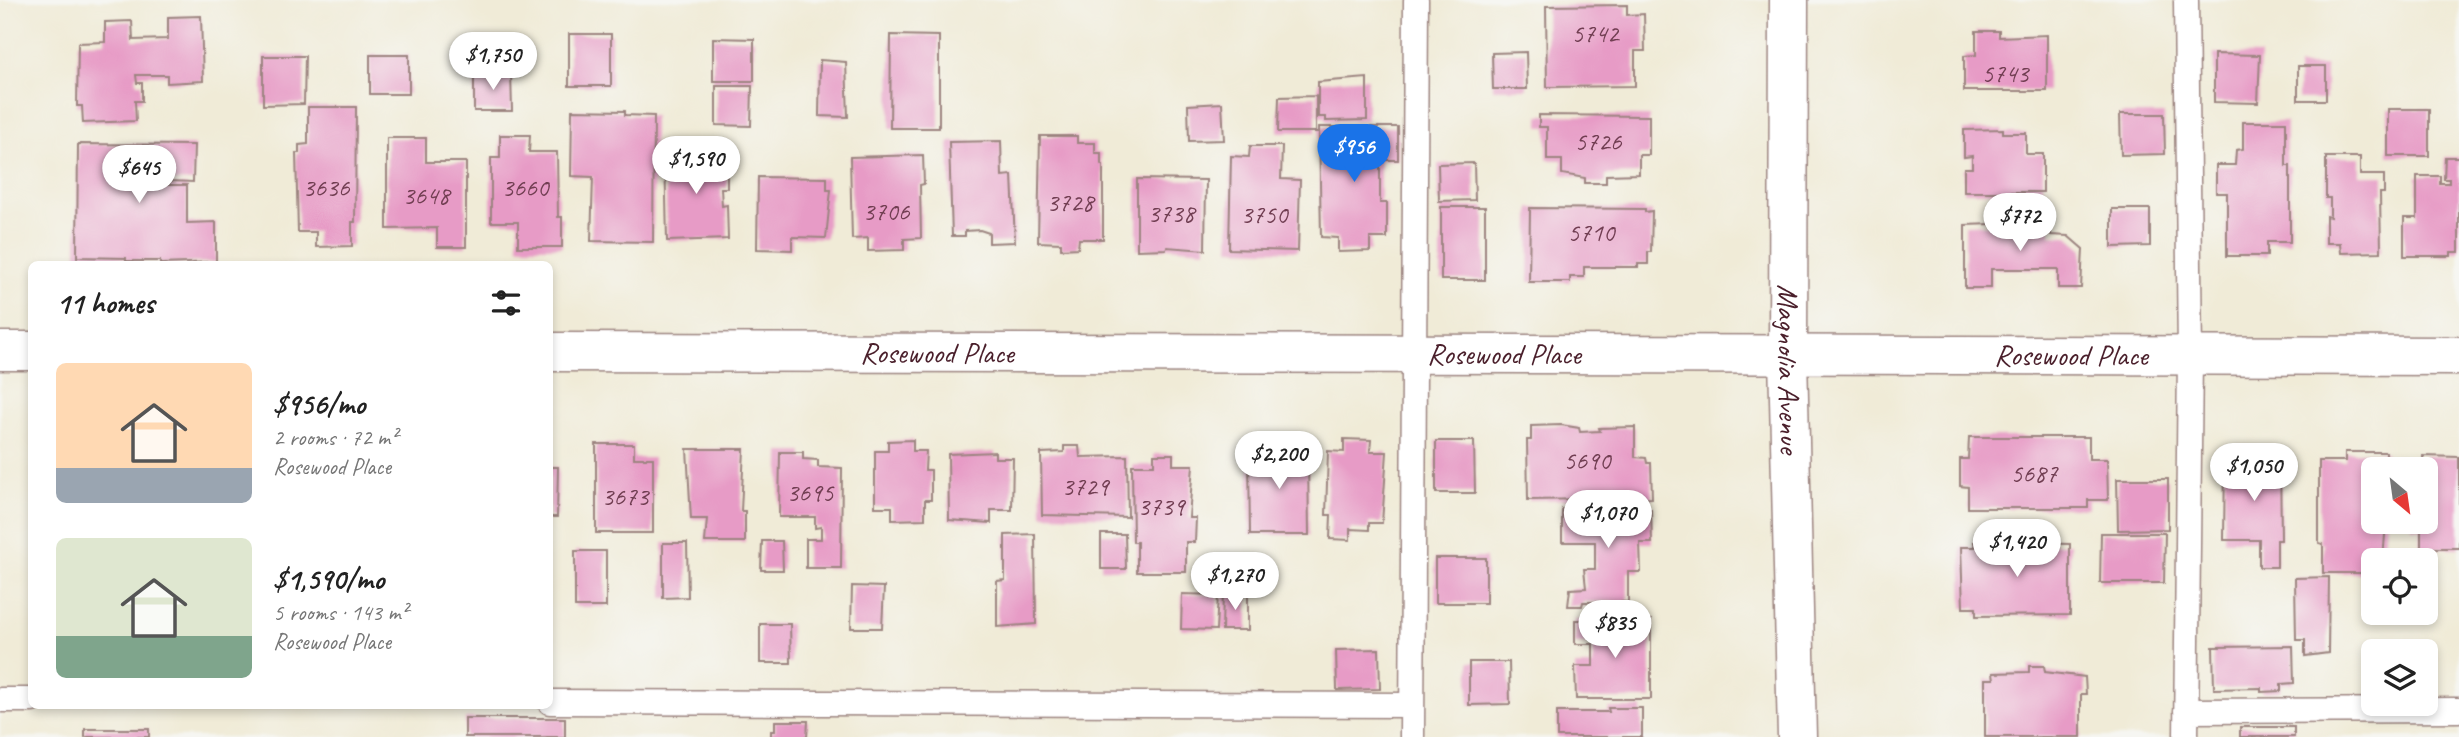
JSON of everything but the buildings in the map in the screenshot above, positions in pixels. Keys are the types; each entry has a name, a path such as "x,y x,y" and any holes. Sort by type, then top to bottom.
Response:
{"street":[{"name":"Magnolia Avenue","path":"1789,0 1788,356 1797,737"},
{"path":"0,351 28,351"},
{"name":"Rosewood Place","path":"553,352 2459,356"}],"lane":[{"path":"1412,737 1416,0"},
{"path":"2186,1 2190,356 2186,737"},
{"path":"0,700 28,700"},
{"path":"553,702 1412,705"},
{"path":"2186,711 2459,710"}]}
